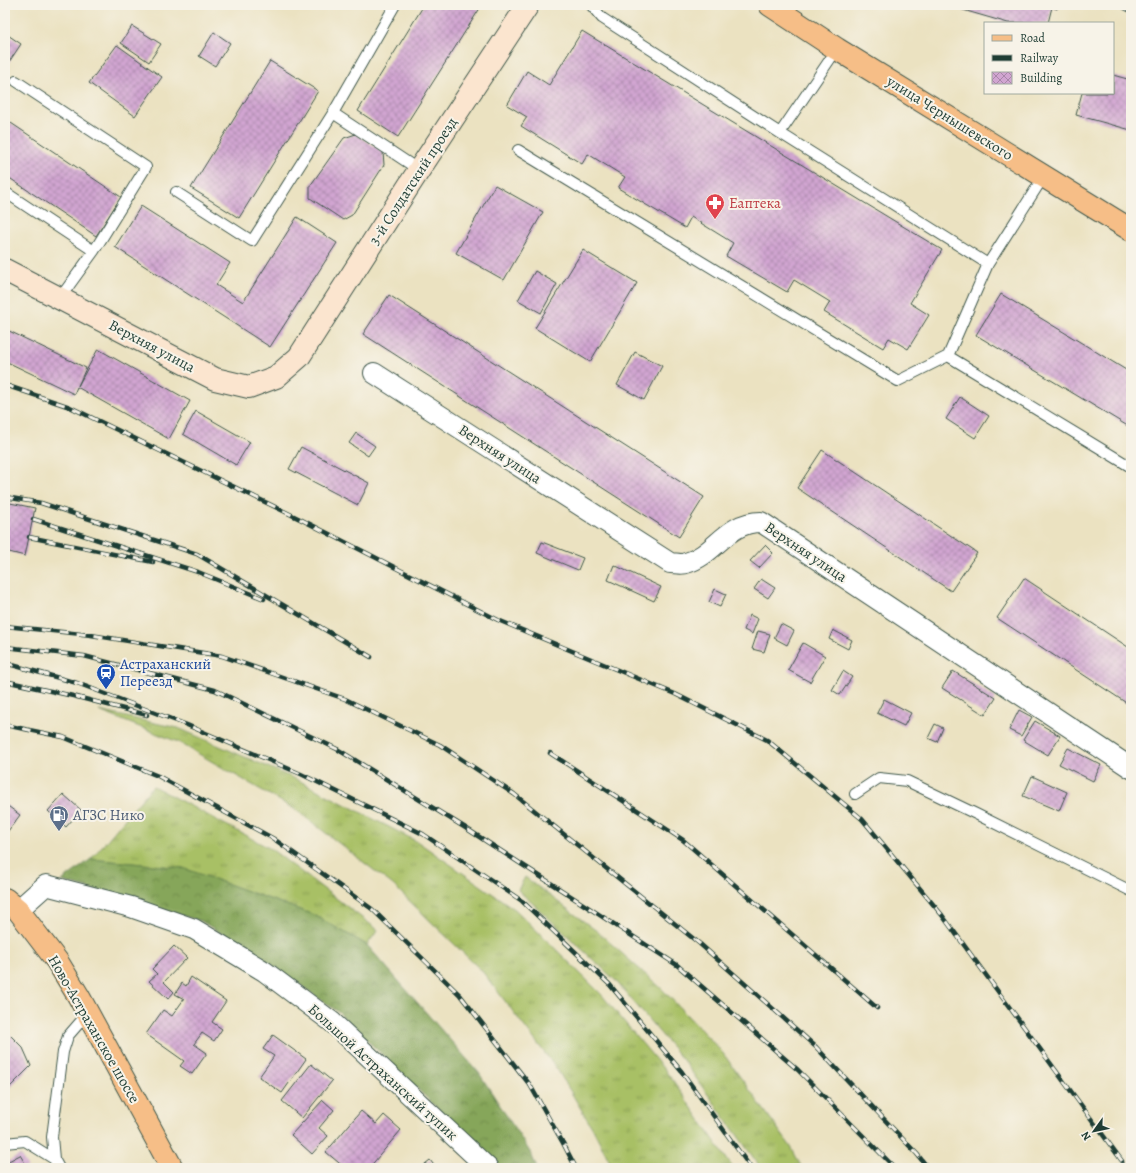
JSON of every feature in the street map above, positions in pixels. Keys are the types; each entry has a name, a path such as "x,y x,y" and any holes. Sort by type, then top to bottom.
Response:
{"main road":[{"name":"3-й Солдатский проезд","path":"299,357 419,170 528,5"},
{"name":"улица Чернышевского","path":"770,5 838,49 1131,230"},
{"name":"Верхняя улица","path":"5,270 215,379 249,387 276,378 299,357"},
{"name":"Ново-Астраханское шоссе","path":"12,904 56,961 88,1013 172,1168"}],"street":[{"name":"Верхняя улица","path":"374,373 670,563 685,564 700,556 739,526 750,522 761,522 1131,768"},
{"name":"Большой Астраханский тупик","path":"12,904 46,885 131,907 194,929 264,971 332,1022 488,1168"}],"lane":[{"path":"176,192 252,241 333,113 395,5"},
{"path":"591,5 602,18 780,133 988,264"},
{"path":"1127,5 1131,8"},
{"path":"780,133 838,49"},
{"path":"16,81 146,168 94,251 60,298"},
{"path":"333,113 419,170"},
{"path":"518,150 898,381 948,356 988,264 1044,176"},
{"path":"5,192 94,251"},
{"path":"948,356 1131,467"},
{"path":"855,794 879,778 907,781 1131,891"},
{"path":"57,1164 52,1137 63,1052 68,1036 88,1013"},
{"path":"5,1143 25,1141 57,1164"}],"green space":[{"path":"99,711 178,728 298,780 418,842 516,910 601,994 672,1079 733,1168 613,1168 593,1129 557,1069 482,971 393,885 296,810 178,742"},
{"path":"153,786 271,849 378,930 367,945 314,915 183,868 91,859"},
{"path":"91,859 183,868 314,915 367,945 479,1073 530,1152 537,1168 499,1168 338,1012 268,962 201,921 62,881"},
{"path":"525,877 598,932 662,989 722,1052 791,1147 802,1168 761,1168 683,1060 615,980 518,890"}],"building":[{"path":"424,5 482,5 398,137 358,111"},
{"path":"946,5 1059,5 1057,9 1052,7 1048,22 1005,22"},
{"path":"132,26 161,44 149,62 121,43"},
{"path":"582,31 942,250 910,303 929,315 908,349 889,338 883,348 824,312 830,302 794,280 787,292 726,256 733,243 691,217 685,228 618,188 625,177 588,154 582,164 521,126 527,117 507,105 527,71 549,85"},
{"path":"214,32 230,43 215,66 199,56"},
{"path":"5,33 21,44 5,68"},
{"path":"117,45 162,77 135,116 89,83"},
{"path":"270,61 318,91 239,218 191,188"},
{"path":"1114,75 1131,80 1131,130 1076,115 1082,94 1114,94"},
{"path":"5,119 121,197 96,236 5,175"},
{"path":"356,134 383,152 384,165 352,215 343,220 310,198 310,186 344,138"},
{"path":"495,185 543,212 504,280 456,253"},
{"path":"141,206 230,263 216,285 243,302 297,217 337,243 270,347 115,247"},
{"path":"583,250 637,283 590,362 535,328"},
{"path":"535,271 557,284 541,313 518,300"},
{"path":"1001,294 1131,373 1131,428 976,335"},
{"path":"389,295 704,497 679,537 363,334"},
{"path":"5,329 86,368 78,386 98,349 190,401 169,439 77,387 74,394 5,361"},
{"path":"635,352 662,366 644,400 617,385"},
{"path":"960,397 989,416 975,438 946,419"},
{"path":"196,411 250,442 236,465 183,434"},
{"path":"356,433 375,446 368,456 349,443"},
{"path":"301,447 369,483 358,505 289,469"},
{"path":"822,450 977,553 951,591 797,488"},
{"path":"5,502 35,508 25,556 5,551"},
{"path":"542,542 583,558 578,570 537,553"},
{"path":"765,545 773,553 759,568 750,561"},
{"path":"614,565 661,587 654,601 608,580"},
{"path":"1024,578 1131,649 1131,706 997,618"},
{"path":"761,579 775,588 768,598 754,589"},
{"path":"715,589 726,594 720,607 709,602"},
{"path":"750,615 758,619 752,634 744,630"},
{"path":"781,624 794,631 787,645 774,638"},
{"path":"833,630 852,640 848,649 829,639"},
{"path":"758,631 770,634 764,652 752,649"},
{"path":"803,643 825,656 810,682 788,670"},
{"path":"843,671 852,677 840,695 832,690"},
{"path":"953,671 996,698 985,715 942,688"},
{"path":"884,699 911,713 904,726 877,713"},
{"path":"1019,710 1032,717 1021,736 1009,730"},
{"path":"1035,721 1060,736 1048,755 1023,740"},
{"path":"935,724 943,728 937,742 928,738"},
{"path":"1068,748 1101,765 1093,781 1059,764"},
{"path":"1032,776 1067,792 1059,811 1023,796"},
{"path":"63,794 81,810 66,827 48,811"},
{"path":"5,804 20,815 5,835"},
{"path":"174,946 187,958 164,982 174,992 168,999 149,981 157,974 152,969"},
{"path":"191,977 226,1001 212,1022 222,1029 214,1041 202,1033 194,1044 207,1053 192,1074 180,1066 184,1061 146,1034 163,1010 172,1016 184,999 175,994 182,983 186,986"},
{"path":"5,1030 23,1048 31,1066 5,1092"},
{"path":"273,1035 306,1059 282,1093 259,1077 274,1056 263,1049"},
{"path":"311,1064 332,1081 302,1118 282,1101"},
{"path":"323,1100 334,1110 319,1128 328,1136 312,1154 291,1135"},
{"path":"361,1111 376,1124 384,1115 401,1130 369,1168 345,1168 326,1152"},
{"path":"20,1155 28,1168 5,1168 5,1163"},
{"path":"430,1160 436,1168 420,1168"}],"railway":[{"path":"5,385 70,407 302,520 498,620 675,694 767,740 862,819 942,915 1122,1161"},
{"path":"5,497 41,503 197,554 371,657"},
{"path":"33,519 198,572 264,599"},
{"path":"29,537 153,562"},
{"path":"5,626 91,635 222,656 345,699 440,745 514,794 700,944 816,1047 917,1154 928,1168"},
{"path":"5,647 84,656 215,690 337,749 464,827 677,965 798,1070 895,1168"},
{"path":"5,663 77,683 187,725 301,774 423,834 522,901 610,985 682,1072 751,1168"},
{"path":"5,681 73,696 147,715"},
{"path":"5,725 63,737 158,776 274,839 372,909 460,995 530,1085 576,1168"},
{"path":"550,753 683,840 877,1008"}],"place":[{"name":"Еаптека","path":"715,220"},
{"name":"Астраханский Переезд","path":"106,690"},
{"name":"АГЗС Нико","path":"59,832"}]}
